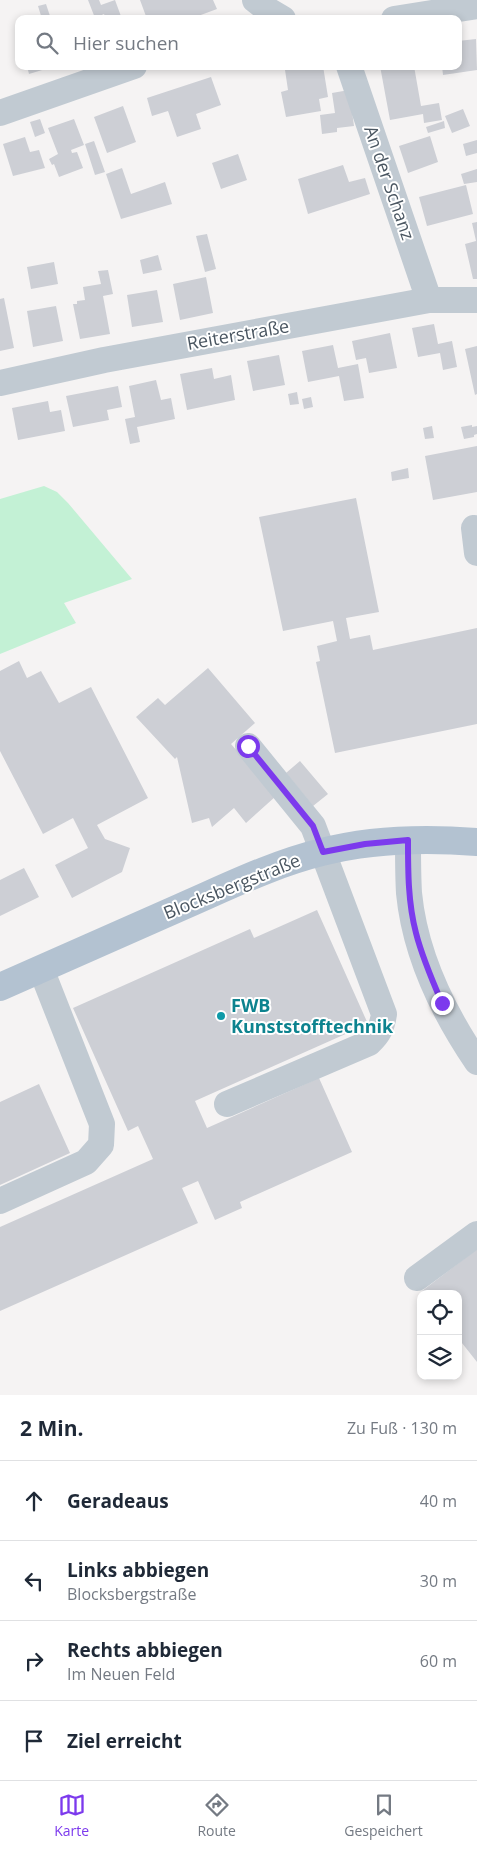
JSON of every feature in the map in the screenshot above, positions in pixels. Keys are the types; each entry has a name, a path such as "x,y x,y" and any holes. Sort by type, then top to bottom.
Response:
{"main road":[{"name":"Blocksbergstraße","path":"0,987 267,869 323,852 365,844 447,839 477,842"}],"street":[{"path":"420,15 477,6"},
{"path":"0,113 123,70"},
{"name":"An der Schanz","path":"350,70 429,300"},
{"name":"Reiterstraße","path":"0,383 104,360 429,300 477,300"},
{"path":"227,1104 369,1043 378,1034 383,1025 384,1014 313,826 248,746"},
{"path":"408,840 410,895 416,932 426,967 442,1003 477,1062"},
{"path":"0,1201 86,1162 101,1145 102,1124 42,969"},
{"path":"417,1278 477,1234"}],"green space":[{"path":"44,486 57,492 68,503 132,579 64,603 76,623 0,654 0,499"}],"building":[{"path":"88,0 99,0 101,5 115,0 121,15 104,14 94,15"},
{"path":"140,0 213,0 217,9 201,15 146,15"},
{"path":"46,4 50,15 41,15 38,6"},
{"path":"476,39 477,70 443,75 442,70 462,70 462,41"},
{"path":"28,70 42,70 29,74"},
{"path":"285,70 324,70 328,97 319,99 321,111 286,117 281,92 288,90"},
{"path":"381,70 415,70 421,106 439,103 442,120 424,123 423,114 390,120"},
{"path":"211,77 221,105 196,114 201,129 177,137 168,111 152,116 147,98"},
{"path":"349,90 354,126 337,128 337,132 322,134 320,115 335,113 332,93"},
{"path":"123,106 136,142 107,153 94,117"},
{"path":"463,109 470,126 452,133 445,116"},
{"path":"40,119 45,133 35,137 30,122"},
{"path":"74,119 84,145 71,150 72,153 77,152 83,168 59,177 54,164 52,165 49,159 58,154 48,128"},
{"path":"444,121 445,128 428,133 426,127"},
{"path":"430,136 438,162 408,173 399,146"},
{"path":"25,137 30,152 39,150 45,168 13,176 3,144"},
{"path":"477,140 477,153 466,156 463,144"},
{"path":"94,141 105,172 95,175 85,144"},
{"path":"238,154 247,180 221,189 212,163"},
{"path":"343,165 349,182 365,178 370,194 308,214 298,179"},
{"path":"122,168 131,194 165,182 172,204 121,219 106,174"},
{"path":"477,169 477,182 464,184 461,174"},
{"path":"466,185 473,214 427,226 419,197"},
{"path":"477,222 477,279 473,279 465,244 476,241 472,223"},
{"path":"207,234 216,269 205,272 196,236"},
{"path":"158,255 162,270 143,274 140,260"},
{"path":"54,262 58,284 31,289 27,267"},
{"path":"108,270 113,294 103,296 110,334 80,339 73,304 77,304 77,301 85,300 83,287 101,284 98,271"},
{"path":"206,277 213,313 180,320 173,284"},
{"path":"157,290 163,322 132,327 127,295"},
{"path":"4,298 14,348 0,351 0,299"},
{"path":"56,306 63,341 33,347 27,311"},
{"path":"434,324 438,344 452,341 457,367 443,370 440,353 418,357 412,328"},
{"path":"390,333 397,368 369,373 366,358 356,360 352,341"},
{"path":"333,345 338,368 358,364 364,398 344,401 339,376 308,382 302,351"},
{"path":"477,346 477,394 475,395 465,349"},
{"path":"279,355 285,385 253,391 247,361"},
{"path":"212,368 214,379 231,375 235,400 187,410 180,374"},
{"path":"156,380 161,400 171,398 175,419 137,427 140,442 130,444 125,419 135,417 129,386"},
{"path":"118,386 122,407 107,410 109,420 73,427 66,396"},
{"path":"297,392 299,404 290,405 288,394"},
{"path":"311,397 313,407 304,409 302,399"},
{"path":"48,401 50,412 61,410 65,431 18,440 12,408"},
{"path":"472,425 472,427 477,426 477,434 474,437 464,439 461,427"},
{"path":"432,426 434,438 425,439 423,428"},
{"path":"477,446 477,492 433,500 425,456"},
{"path":"408,468 409,478 392,481 391,472"},
{"path":"356,498 379,612 346,618 350,639 370,635 373,650 477,628 477,724 335,753 316,662 320,661 317,646 337,641 333,621 283,631 259,517"},
{"path":"19,661 27,678 41,671 59,703 91,687 148,798 97,825 105,839 130,848 122,872 72,898 55,865 88,848 73,818 43,834 0,751 0,671"},
{"path":"208,668 255,723 231,744 276,796 246,823 234,808 212,827 209,818 192,823 177,757 175,759 136,717 158,698 165,705"},
{"path":"300,761 328,794 313,806 286,773"},
{"path":"24,868 39,897 0,916 0,880"},
{"path":"317,910 368,1024 195,1101 207,1128 319,1078 352,1152 240,1202 242,1208 215,1220 198,1181 182,1188 198,1223 0,1311 0,1227 153,1159 138,1126 128,1131 73,1008 250,929 254,938"},
{"path":"39,1084 70,1153 0,1185 0,1102"},
{"path":"477,1249 477,1362 462,1343 462,1290 423,1290"}],"place":[{"name":"FWB Kunststofftechnik","path":"221,1016"}],"route":[{"path":"248,746 313,826 323,852 365,844 408,840 410,895 416,932 426,967 442,1003"}]}
